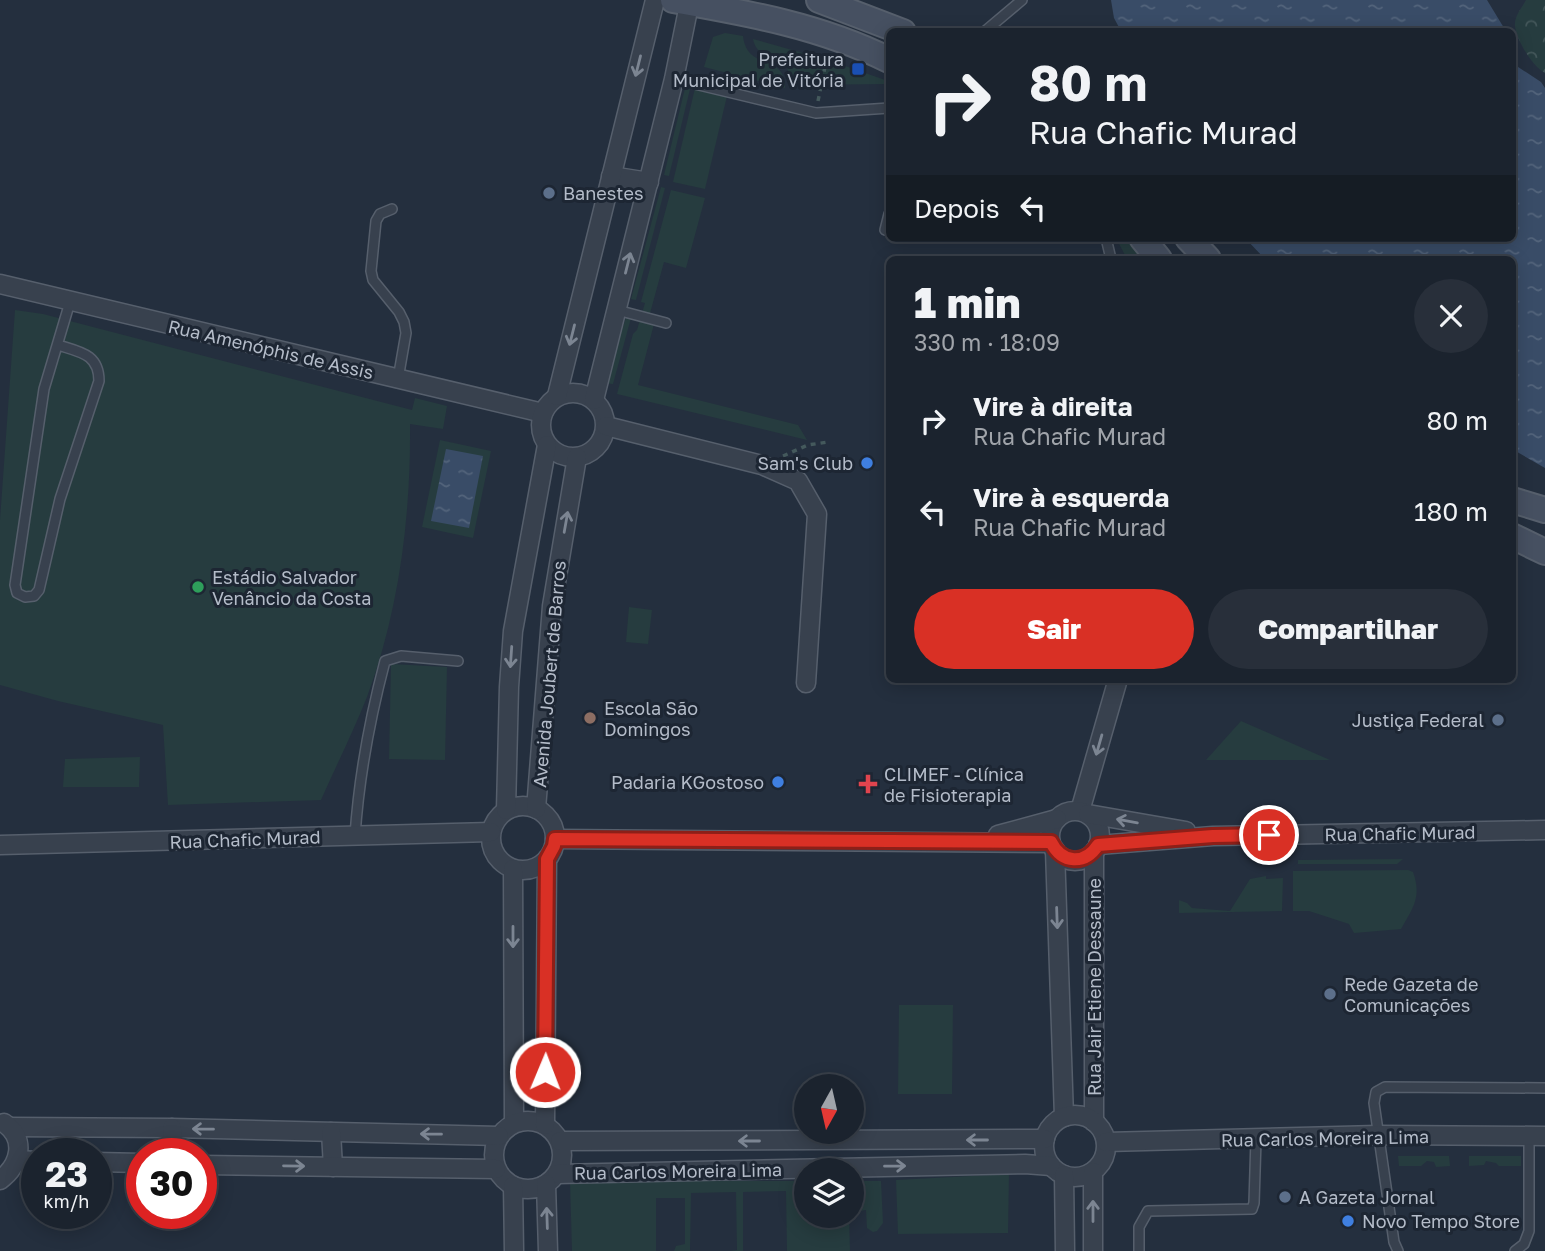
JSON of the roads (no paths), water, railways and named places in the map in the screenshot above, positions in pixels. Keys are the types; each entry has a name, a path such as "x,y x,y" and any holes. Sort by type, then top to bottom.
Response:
{"main road":[{"path":"819,0 892,28"},
{"path":"685,1 780,20 831,35 886,59"},
{"path":"1145,242 1157,256"},
{"path":"1192,242 1206,256"},
{"path":"1516,501 1545,510"},
{"path":"1516,539 1545,552"}],"street":[{"path":"557,397 576,393 594,400 601,408 606,426 603,437 597,447 588,454 566,457 555,452 547,445 540,424 543,413 557,397 655,0"},
{"path":"594,400 674,79 685,1"},
{"path":"611,176 649,182"},
{"name":"Rua Amenóphis de Assis","path":"0,284 543,413"},
{"path":"606,426 762,465 798,481 817,514 806,683"},
{"name":"Avenida Joubert de Barros","path":"506,810 513,631 547,445"},
{"name":"Avenida Joubert de Barros","path":"536,809 552,606 577,457"},
{"path":"1084,813 1117,683"},
{"path":"545,1125 547,859 555,839 547,816 536,809 526,806 506,810 496,819 491,832 491,844 503,863 513,869 531,869 547,859"},
{"path":"1084,813 1099,828 1096,849 1081,860 1060,855 1053,846 1052,826 1064,814 1084,813"},
{"name":"Rua Chafic Murad","path":"1084,813 1213,836"},
{"path":"978,841 1057,819"},
{"name":"Rua Chafic Murad","path":"1096,849 1213,836 1545,830"},
{"name":"Rua Chafic Murad","path":"0,845 491,832"},
{"path":"555,839 978,841 1053,846"},
{"name":"Rua Jair Etiene Dessaune","path":"1053,846 1065,1117"},
{"name":"Rua Jair Etiene Dessaune","path":"1094,1122 1096,849"},
{"path":"513,869 514,1123"},
{"path":"1058,1171 1076,1177 1093,1171 1102,1161 1106,1142 1094,1122 1083,1117 1065,1117 1054,1124 1045,1139 1044,1150 1058,1171 1065,1251"},
{"path":"548,1251 552,1179 563,1158 560,1142 545,1125 535,1121 514,1123 499,1136 493,1152 496,1169 503,1179 524,1189 552,1179"},
{"path":"5,1124 499,1136"},
{"path":"0,1180 11,1172 19,1149 16,1137 5,1124"},
{"path":"172,1128 172,1138"},
{"path":"331,1132 333,1167"},
{"name":"Rua Carlos Moreira Lima","path":"1106,1142 1378,1135 1537,1136"},
{"name":"Rua Carlos Moreira Lima","path":"560,1142 1045,1139"},
{"path":"17,1160 21,1160"},
{"name":"Rua Carlos Moreira Lima","path":"552,1179 1025,1164 1058,1171"},
{"path":"217,1165 496,1169"},
{"path":"1093,1171 1093,1251"},
{"path":"513,1186 514,1251"}],"lane":[{"path":"989,28 1022,0"},
{"path":"674,79 816,113 886,108"},
{"path":"392,209 380,214 376,221 371,271 373,280 404,322 406,333 398,379"},
{"path":"885,230 886,226"},
{"path":"58,345 93,360 99,368 99,380 60,499 39,590 34,596 25,597 18,593 15,585 44,389 70,302"},
{"path":"617,310 666,323"},
{"path":"355,836 371,713 386,661 401,656 458,661"},
{"path":"1398,1251 1394,1242 1378,1135 1374,1103 1376,1092 1385,1087 1545,1088"},
{"path":"1515,1251 1524,1244 1529,1231 1537,1136"},
{"path":"1139,1251 1139,1227 1148,1211 1252,1209 1255,1139"}],"water":[{"path":"1111,0 1487,0 1504,28 1119,28 1114,18"},
{"path":"1516,66 1541,82 1545,88 1545,468 1516,451 1516,256 1262,256 1249,242 1516,242"},
{"path":"446,449 483,456 469,528 431,521"}],"place":[{"name":"Prefeitura Municipal de Vitória","path":"858,69"},
{"name":"Banestes","path":"549,193"},
{"name":"Sam's Club","path":"867,463"},
{"name":"Estádio Salvador Venâncio da Costa","path":"198,587"},
{"name":"Escola São Domingos","path":"590,718"},
{"name":"Justiça Federal","path":"1498,720"},
{"name":"Padaria KGostoso","path":"778,782"},
{"name":"CLIMEF - Clínica de Fisioterapia","path":"868,784"},
{"name":"Rede Gazeta de Comunicações","path":"1330,994"},
{"name":"A Gazeta Jornal","path":"1285,1197"},
{"name":"Novo Tempo Store","path":"1348,1221"}]}
